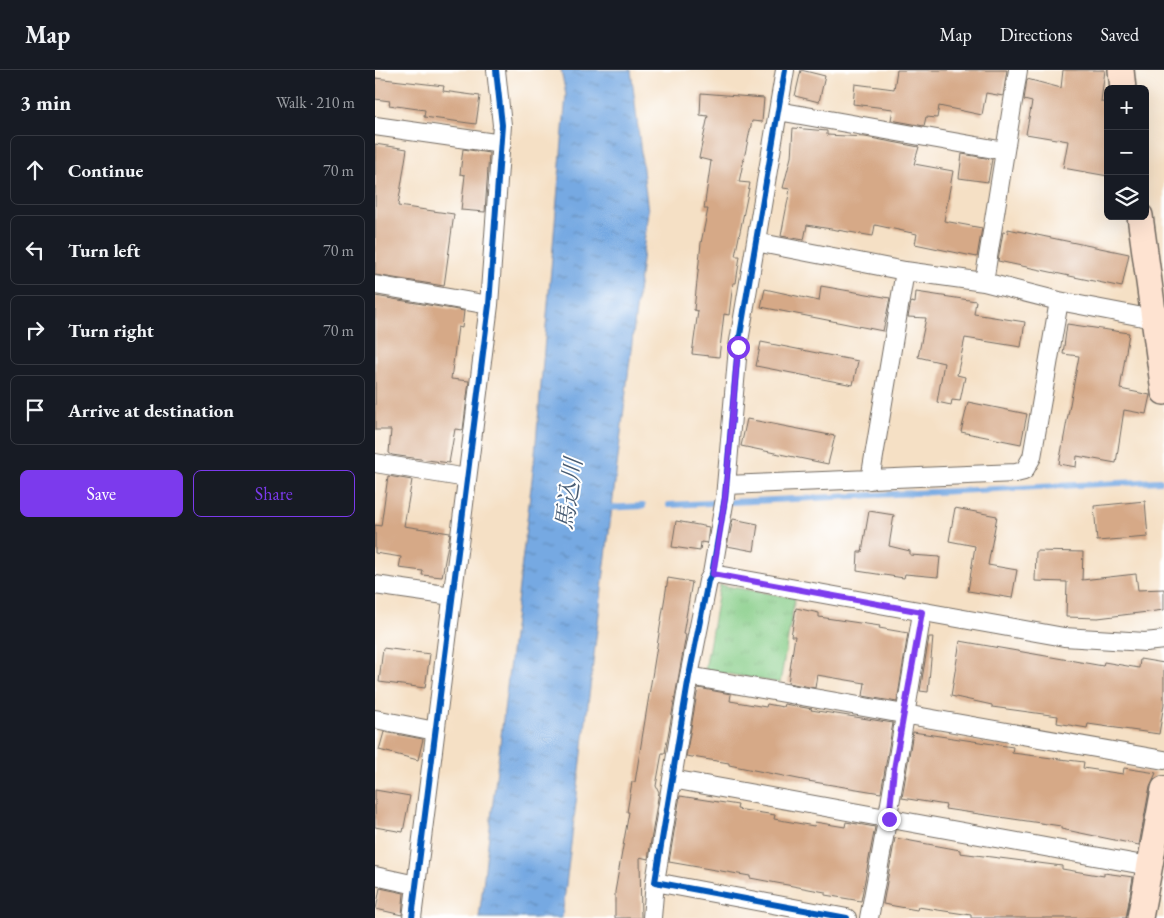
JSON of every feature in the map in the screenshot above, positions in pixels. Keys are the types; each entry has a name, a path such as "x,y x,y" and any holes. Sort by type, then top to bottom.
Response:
{"street":[{"path":"412,918 489,305 502,125 496,70"},
{"path":"652,918 655,882 689,676 708,581 713,574 724,497 738,347 785,70"},
{"path":"984,282 1018,70"},
{"path":"1121,70 1123,85"},
{"path":"778,111 1005,151"},
{"path":"375,126 501,144"},
{"path":"1141,220 1160,320 1164,392"},
{"path":"756,242 905,271 984,282 1059,301 1160,320"},
{"path":"870,480 905,271"},
{"path":"375,285 489,305"},
{"path":"724,497 870,480 1016,473 1024,470 1032,457 1059,301"},
{"path":"375,463 467,478"},
{"path":"713,574 1064,637 1145,642 1164,640"},
{"path":"375,585 452,596"},
{"path":"869,918 889,819 894,769 922,612"},
{"path":"689,676 1164,760"},
{"path":"375,719 435,731"},
{"path":"672,779 1149,866"},
{"path":"1140,918 1164,790"},
{"path":"375,876 415,885"},
{"path":"655,882 847,918"}],"green space":[{"path":"720,585 795,598 780,683 705,670"}],"water":[{"name":"馬込川","path":"561,70 631,70 648,211 562,918 479,918 535,454 566,95"}],"building":[{"path":"801,70 825,76 819,102 795,96"},
{"path":"897,70 1007,70 1003,96 986,93 982,115 939,106 937,118 926,117 924,126 891,120 893,109 853,104 855,84 894,89"},
{"path":"1063,70 1105,70 1101,102 1104,102 1104,175 1063,168 1068,141 1026,134 1032,102 1024,100 1027,79 1061,88"},
{"path":"375,78 444,86 443,91 480,96 476,124 424,117 425,110 389,105 390,101 375,99"},
{"path":"701,93 764,98 762,122 752,121 739,182 750,183 735,256 740,256 736,283 733,283 729,315 724,314 719,357 692,354 698,311 694,310 701,243 708,209 704,209 711,161 699,158 708,116 700,115"},
{"path":"793,128 827,131 827,135 865,137 919,147 914,164 953,171 944,221 982,228 977,257 915,244 917,234 875,225 873,236 807,225 804,240 781,236 790,189 783,188 791,157"},
{"path":"375,144 407,149 398,206 454,214 444,286 375,275"},
{"path":"463,149 489,153 485,212 461,210 465,175 460,174"},
{"path":"962,154 992,159 988,182 959,178"},
{"path":"1008,229 1129,254 1122,287 998,261 1003,232 1008,233"},
{"path":"821,286 890,298 883,331 761,307 765,289 819,301"},
{"path":"916,292 976,301 974,314 1025,322 1021,347 965,338 957,375 965,377 960,401 952,400 951,405 937,402 944,363 918,357 926,318 908,317 911,302 915,303"},
{"path":"375,296 464,311 462,328 458,327 451,379 469,381 463,430 455,429 449,463 392,455 389,453 391,430 375,430"},
{"path":"1067,324 1129,333 1120,389 1150,395 1146,414 1124,410 1116,463 1077,456 1076,467 1059,464 1079,356 1063,354"},
{"path":"761,342 858,361 853,385 756,366"},
{"path":"968,402 1027,414 1021,444 961,432"},
{"path":"747,419 835,436 828,464 741,446"},
{"path":"388,476 412,480 404,526 450,533 442,577 422,575 423,571 399,568 401,557 375,553 375,525 381,526"},
{"path":"1145,501 1148,537 1097,541 1094,506"},
{"path":"955,508 997,516 988,565 1017,570 1012,598 968,591 975,546 949,541"},
{"path":"869,511 894,515 889,546 910,551 910,555 940,557 938,577 905,574 904,578 857,571 858,552 862,552"},
{"path":"733,519 758,524 754,551 727,546"},
{"path":"676,521 709,527 707,543 701,542 700,551 672,547"},
{"path":"1036,551 1083,552 1082,580 1136,574 1138,590 1164,589 1164,610 1098,618 1066,617 1067,582 1035,581"},
{"path":"668,578 692,582 683,634 686,635 665,753 662,753 656,786 659,792 648,859 640,857 641,918 615,918 615,892 629,812 627,812 632,782 635,782"},
{"path":"796,608 819,613 819,617 880,626 879,628 908,633 897,702 863,696 865,683 817,675 815,688 788,683 795,636 791,636"},
{"path":"929,637 933,637 928,692 920,691"},
{"path":"960,641 1103,666 1104,662 1139,668 1140,659 1164,663 1164,704 1159,734 1088,724 1087,728 1057,723 1058,716 992,707 992,705 951,696"},
{"path":"383,648 430,654 425,688 379,682"},
{"path":"698,688 731,694 730,701 766,707 767,704 783,707 784,704 893,723 881,793 808,781 729,765 729,763 686,756"},
{"path":"384,732 423,739 418,760 379,750"},
{"path":"913,732 1013,747 1012,753 1084,762 1083,768 1123,774 1124,768 1156,773 1150,786 1139,845 1061,829 1061,826 945,809 946,805 902,798"},
{"path":"375,790 410,796 403,832 375,827"},
{"path":"680,796 738,805 737,809 775,815 774,819 814,826 815,822 845,827 846,822 875,827 861,901 825,895 825,892 750,878 750,876 669,862"},
{"path":"895,838 960,850 960,853 1062,866 1062,869 1104,876 1104,873 1133,877 1126,918 971,918 971,915 918,907 917,910 883,904"},
{"path":"380,888 404,893 402,915 376,909"}],"waterway":[{"path":"669,505 1160,481"},
{"path":"605,508 643,506"}],"cycle path":[{"path":"412,918 489,305 502,125 496,70"},
{"path":"785,70 738,347 725,498 712,574 708,581 689,676 655,882 847,918"}],"route":[{"path":"738,347 725,498 713,574 922,612 894,769 889,819"}]}
